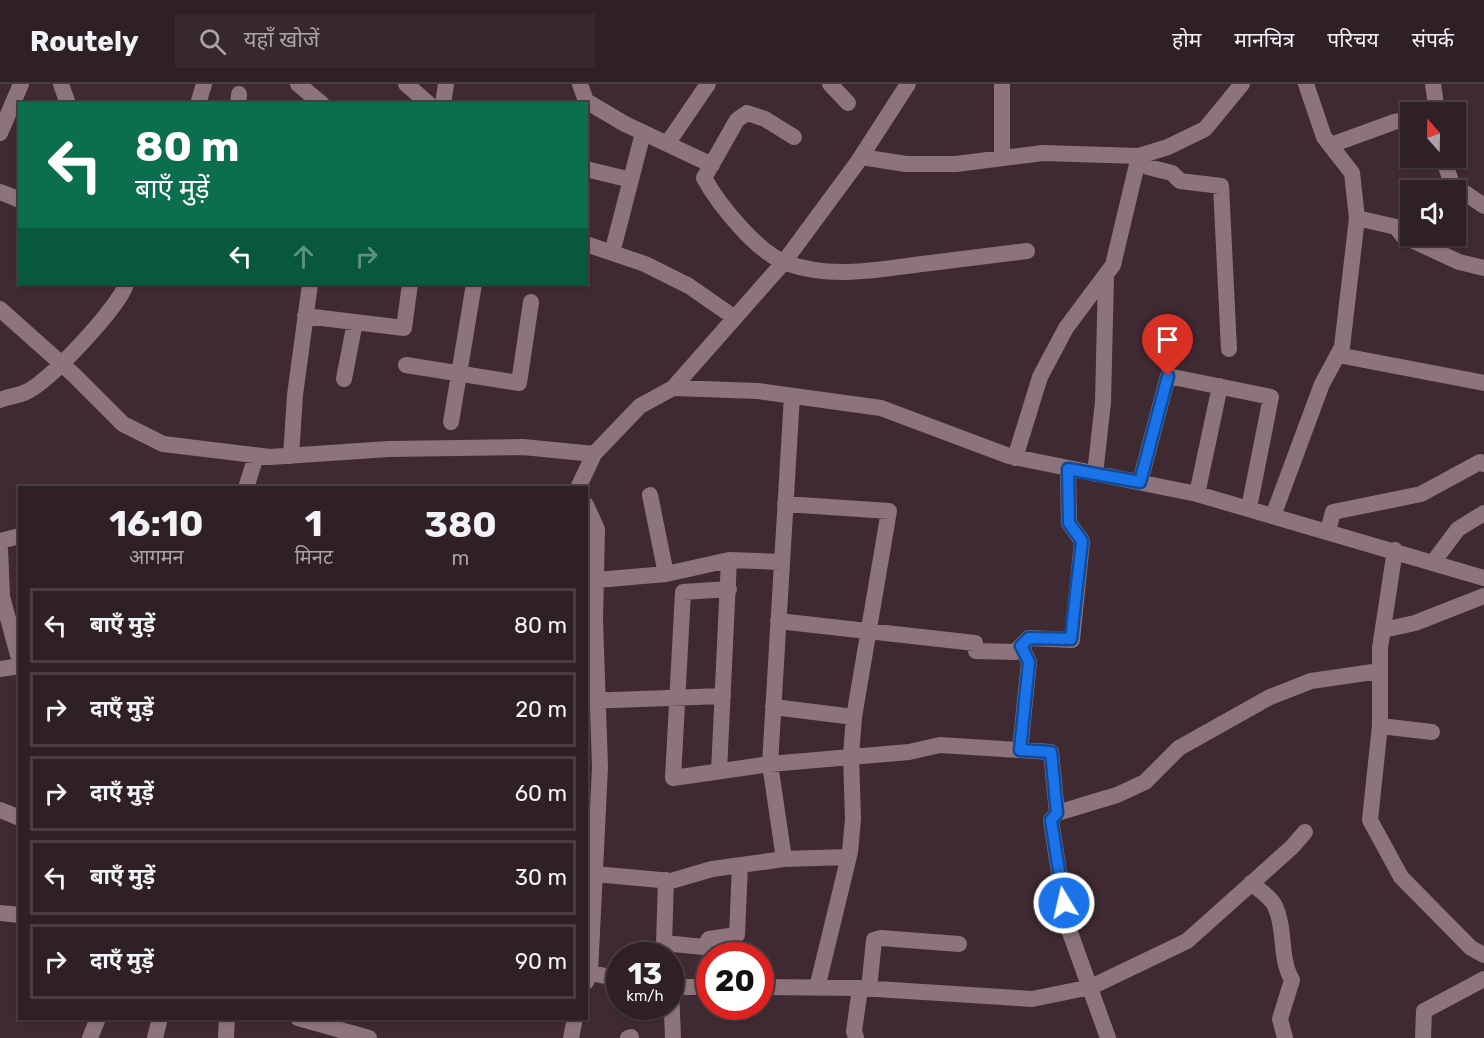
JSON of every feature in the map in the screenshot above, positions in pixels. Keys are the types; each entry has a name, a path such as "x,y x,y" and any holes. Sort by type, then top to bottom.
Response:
{"street":[{"path":"0,133 21,84"},
{"path":"61,84 67,102"},
{"path":"199,102 204,84"},
{"path":"298,84 320,102"},
{"path":"406,84 427,102"},
{"path":"443,102 446,84"},
{"path":"580,84 588,102"},
{"path":"667,144 708,84"},
{"path":"830,84 848,103"},
{"path":"579,486 594,454 640,406 673,388 784,262 861,157 908,84"},
{"path":"1002,84 1002,157"},
{"path":"861,157 906,165 956,164 1043,153 1139,156 1168,147 1205,129 1242,84"},
{"path":"1273,516 1322,384 1342,347 1357,218 1352,173 1324,137 1306,84"},
{"path":"1433,84 1436,102"},
{"path":"588,102 643,133 712,165"},
{"path":"794,137 765,119 747,113 737,120 705,178 713,195 767,252 784,262 818,272 861,272 1027,251"},
{"path":"1331,145 1400,121"},
{"path":"612,253 643,133"},
{"path":"1015,458 1040,377 1066,328 1113,266 1139,156"},
{"path":"1139,156 1148,167 1172,173 1180,181 1221,186 1229,349"},
{"path":"1446,168 1452,184 1484,206"},
{"path":"588,169 631,180"},
{"path":"0,192 18,199"},
{"path":"1357,218 1396,227 1403,236 1459,262 1484,268"},
{"path":"588,245 645,264 689,286 735,318"},
{"path":"1095,474 1103,402 1106,276"},
{"path":"0,400 27,392 62,364 98,325 125,285"},
{"path":"291,456 310,285"},
{"path":"305,316 404,328 410,285"},
{"path":"451,422 474,285"},
{"path":"406,365 519,382 531,302"},
{"path":"0,309 62,364 123,424 163,444 256,456 291,456 389,449 523,447 594,454"},
{"path":"345,379 355,322"},
{"path":"1338,355 1484,383"},
{"path":"1140,482 1168,376 1271,397 1249,508"},
{"path":"1197,494 1220,386"},
{"path":"673,388 758,391 881,408 1015,458 1197,494 1434,561 1484,578"},
{"path":"784,860 770,764 792,396"},
{"path":"247,486 256,456"},
{"path":"1328,531 1334,512 1421,494 1480,462 1484,464"},
{"path":"778,621 975,643 976,651 1015,652 1029,638 1071,639 1082,541 1069,523 1068,469"},
{"path":"650,495 666,574"},
{"path":"785,504 889,511 854,717 851,755 853,819 849,857 817,988"},
{"path":"588,509 597,529 592,701 600,767 591,845 595,874 588,976 606,978"},
{"path":"1434,561 1458,529 1479,520"},
{"path":"0,542 18,537"},
{"path":"0,548 2,597 18,657"},
{"path":"1395,550 1383,630 1380,725 1370,820 1401,877 1471,948 1484,955"},
{"path":"597,580 666,574 729,560 782,562"},
{"path":"719,771 729,560"},
{"path":"729,589 682,592 673,777 851,755 909,752 940,745 1051,752 1057,813"},
{"path":"1383,630 1415,623 1484,596"},
{"path":"1020,750 1029,662 1021,646"},
{"path":"0,669 18,664"},
{"path":"1108,1038 1067,924 1051,820 1057,813 1117,795 1145,782 1179,748 1270,697 1311,681 1380,672"},
{"path":"592,701 723,696"},
{"path":"773,707 854,717"},
{"path":"1380,725 1432,732"},
{"path":"0,810 18,817"},
{"path":"774,987 864,989 1032,999 1091,987 1187,941 1292,847 1305,832"},
{"path":"595,874 666,880 740,865 849,857"},
{"path":"666,880 664,943 704,947 709,939 737,935 740,865"},
{"path":"1251,883 1275,904 1281,929 1287,972 1292,980 1280,1019 1285,1038"},
{"path":"0,913 18,915"},
{"path":"856,1038 854,1032 874,940 880,938 959,944"},
{"path":"1423,1038 1424,1011 1453,993 1484,979"},
{"path":"90,1038 97,1020"},
{"path":"155,1038 160,1020"},
{"path":"226,1038 227,1020"},
{"path":"305,1020 369,1038"},
{"path":"571,1038 575,1020"},
{"path":"672,1020 673,1038"}],"route":[{"path":"1064,903 1051,820 1057,813 1051,752 1020,750 1029,662 1021,646 1029,638 1071,639 1082,541 1069,523 1068,469 1140,482 1168,376"}]}
